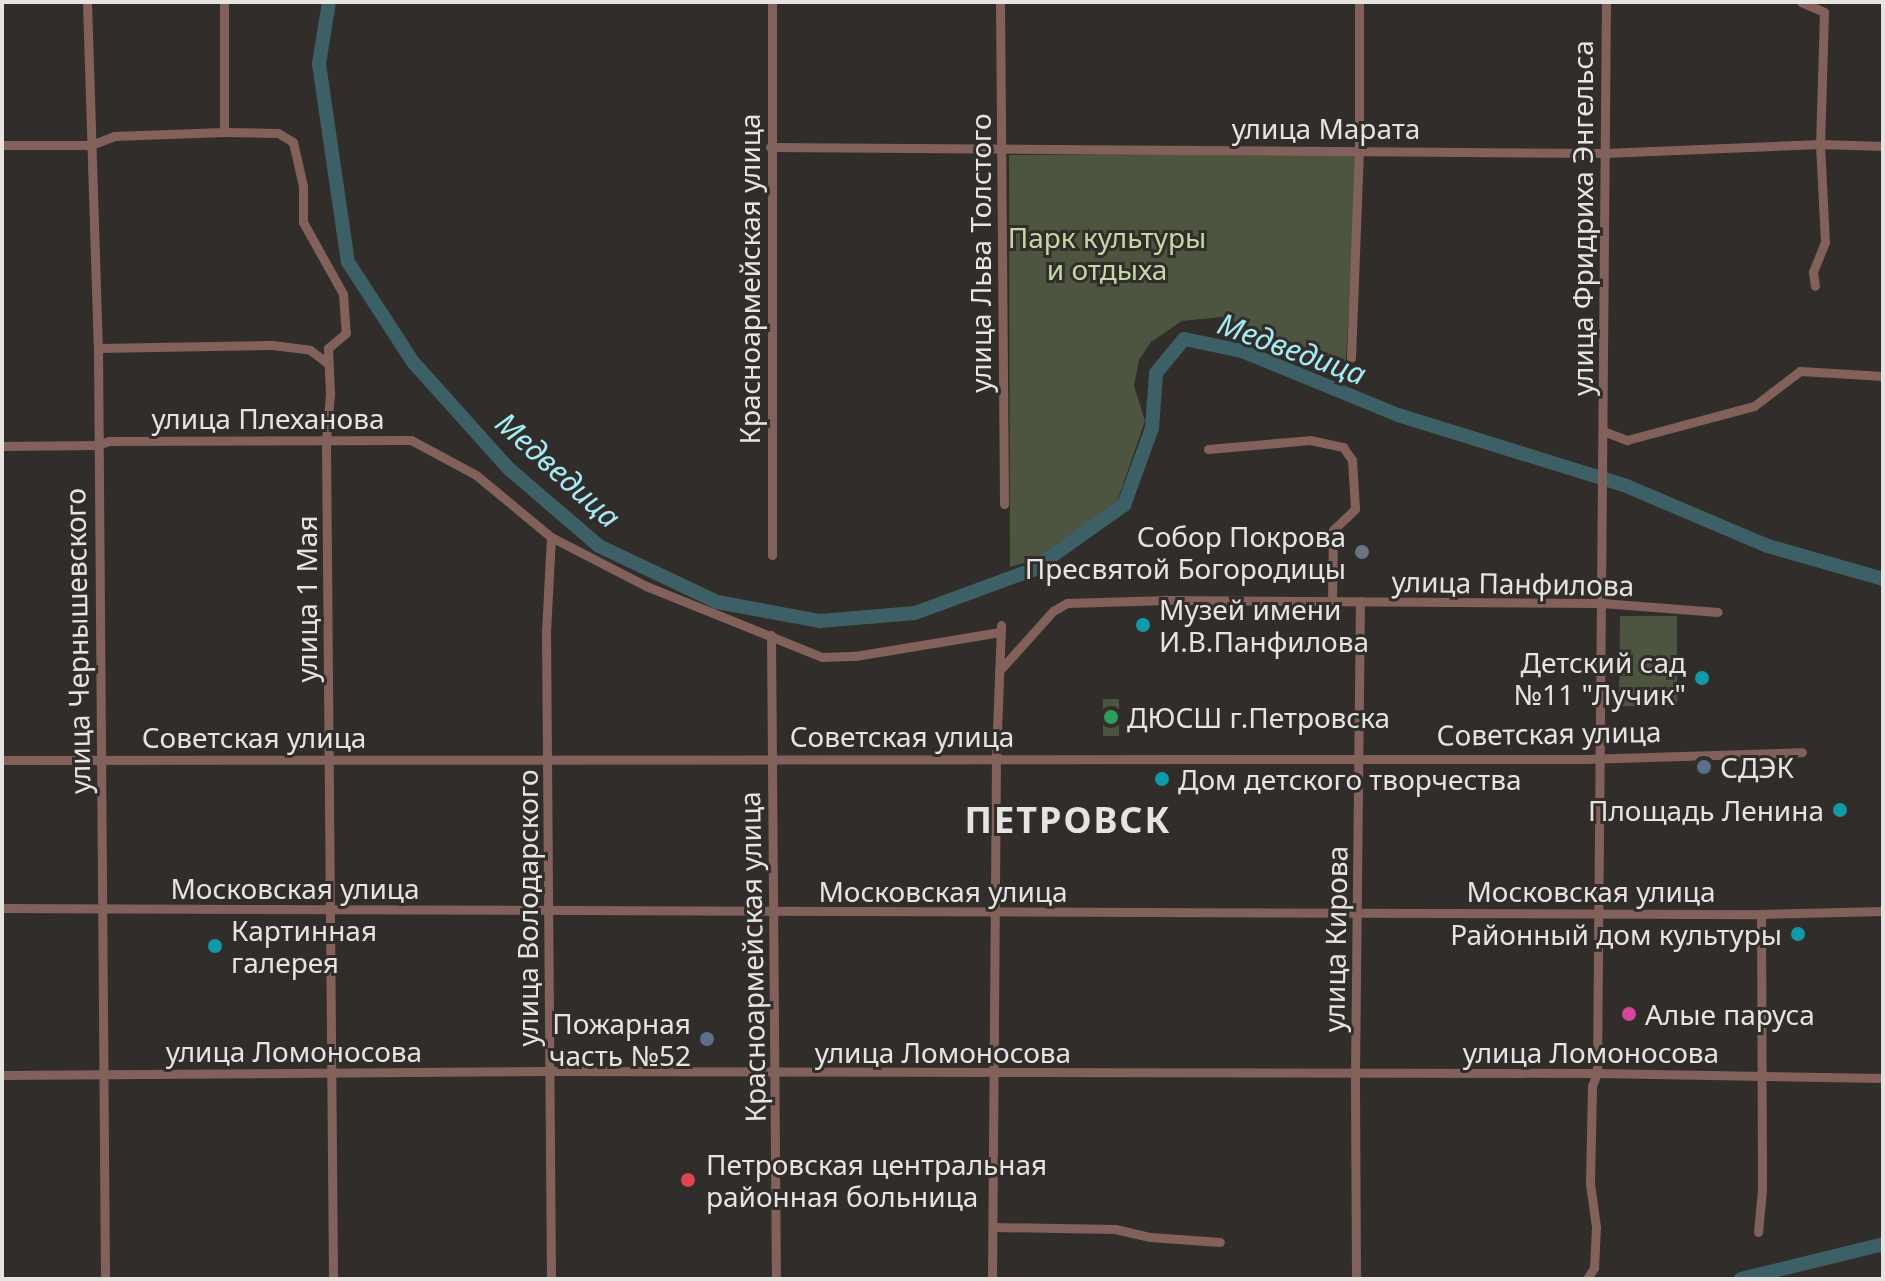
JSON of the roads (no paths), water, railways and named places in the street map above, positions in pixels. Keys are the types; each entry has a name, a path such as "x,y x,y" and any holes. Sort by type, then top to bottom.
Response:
{"street":[{"name":"улица Чернышевского","path":"87,2 98,348 105,1279"},
{"path":"224,2 224,132"},
{"name":"Красноармейская улица","path":"772,2 772,555"},
{"name":"улица Льва Толстого","path":"1000,2 1004,504"},
{"path":"1351,358 1359,150 1359,2"},
{"name":"улица Фридриха Энгельса","path":"1602,603 1606,2"},
{"path":"1801,2 1824,12 1820,144 1825,242 1813,272 1815,286"},
{"path":"2,145 91,145 114,136 224,132 278,133 293,142 303,186 303,222 343,294 346,333 328,348 327,363"},
{"name":"улица Марата","path":"770,147 1605,153 1820,144 1883,146"},
{"path":"98,348 272,345 310,350 327,363"},
{"name":"улица 1 Мая","path":"327,363 330,394 326,441 327,910 333,1279"},
{"path":"1603,432 1627,440 1754,406 1794,373 1883,376"},
{"name":"улица Плеханова","path":"2,446 97,445 109,441 326,441 368,437 411,440 476,475 551,537"},
{"path":"1208,449 1310,440 1343,447 1352,460 1355,509 1333,530 1332,601"},
{"path":"551,537 646,586 822,657 869,654 1000,628 996,757 992,1279"},
{"name":"улица Володарского","path":"551,537 546,632 551,1279"},
{"name":"улица Кирова","path":"1356,1279 1360,601"},
{"name":"улица Панфилова","path":"999,671 1053,611 1067,603 1602,603 1718,612"},
{"path":"1587,1279 1594,1268 1596,1227 1590,1183 1592,1086 1597,1073 1602,603"},
{"name":"Красноармейская улица","path":"771,635 776,1279"},
{"name":"Советская улица","path":"2,760 549,757 1585,759 1598,756 1802,752"},
{"name":"Московская улица","path":"2,908 995,913 1761,914 1883,911"},
{"path":"1758,1232 1762,1190 1761,914"},
{"name":"улица Ломоносова","path":"2,1075 548,1071 1597,1073 1883,1078"},
{"path":"993,1227 1115,1229 1150,1237 1220,1242"}],"waterway":[{"name":"Медведица","path":"329,2 319,64 348,262 413,362 508,468 599,546 717,602 820,621 915,613 1032,570 1124,505 1152,428 1156,373 1184,339 1242,351 1398,415 1624,485 1768,546 1883,579"},
{"name":"Медведица","path":"1741,1279 1883,1244"}],"place":[{"name":"Собор Покрова Пресвятой Богородицы","path":"1362,552"},
{"name":"Музей имени И.В.Панфилова","path":"1143,625"},
{"name":"Детский сад №11 \"Лучик\"","path":"1702,678"},
{"name":"ДЮСШ г.Петровска","path":"1111,717"},
{"name":"СДЭК","path":"1704,767"},
{"name":"Дом детского творчества","path":"1162,779"},
{"name":"Площадь Ленина","path":"1840,810"},
{"name":"Районный дом культуры","path":"1798,934"},
{"name":"Картинная галерея","path":"215,946"},
{"name":"Алые паруса","path":"1629,1014"},
{"name":"Пожарная часть №52","path":"707,1039"},
{"name":"Петровская центральная районная больница","path":"688,1180"}],"district":[{"name":"ПЕТРОВСК","path":"1068,820"}],"park label":[{"name":"Парк культуры и отдыха","path":"1107,253"}]}
